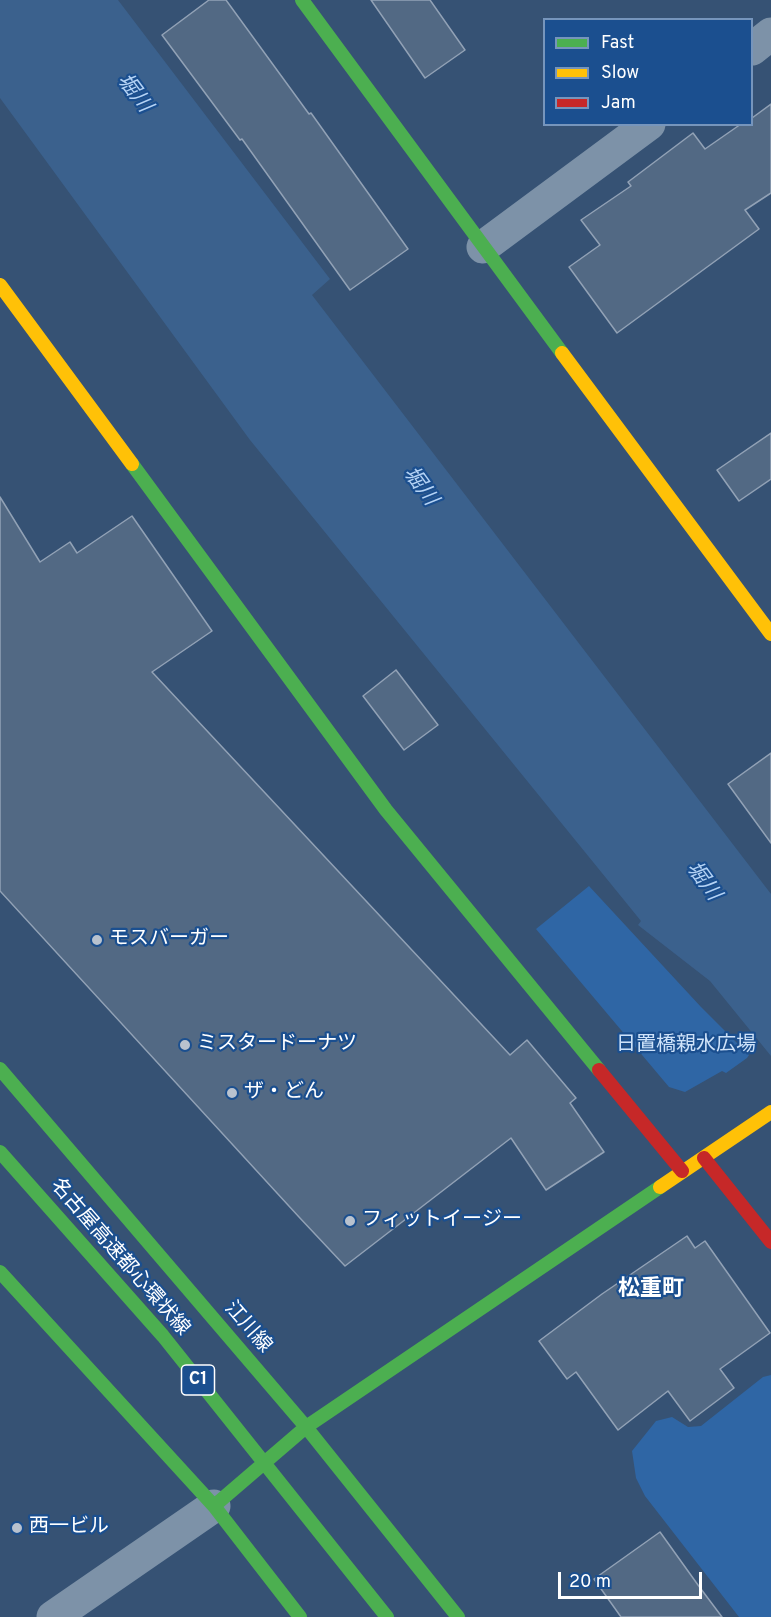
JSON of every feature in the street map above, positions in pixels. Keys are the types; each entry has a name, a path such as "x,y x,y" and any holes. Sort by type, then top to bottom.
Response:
{"main road":[{"path":"302,0 771,634"},
{"path":"0,285 386,810 682,1171"},
{"name":"江川線","path":"0,1070 306,1427 458,1617"},
{"path":"214,1506 306,1427 770,1113"},
{"name":"名古屋高速都心環状線","path":"0,1152 163,1336 387,1617"},
{"path":"704,1158 771,1242"},
{"path":"0,1272 214,1506 300,1617"}],"street":[{"path":"753,48 771,34"},
{"path":"483,247 646,126"},
{"path":"53,1617 214,1506"}],"green space":[{"name":"日置橋親水広場","path":"589,886 701,1007 749,1055 747,1058 726,1073 722,1071 685,1092 669,1087 536,929"},
{"path":"771,1375 771,1617 739,1617 645,1496 636,1478 632,1451 656,1421 672,1417 688,1427 701,1426 763,1377"}],"water":[{"name":"堀川","path":"0,0 118,0 330,279 312,295 771,894 771,1056 710,981 638,925 641,921 250,440 0,98"}],"building":[{"path":"209,0 226,0 309,114 311,113 408,249 350,290 242,139 240,140 162,35"},
{"path":"371,0 430,0 465,50 425,78"},
{"path":"771,104 771,193 745,210 759,229 617,333 569,267 600,245 581,220 631,186 628,182 693,133 705,149 738,126 753,126 753,117"},
{"path":"771,433 771,479 739,501 717,470"},
{"path":"0,497 40,562 70,542 77,553 132,516 212,631 152,672 510,1055 527,1040 576,1098 570,1103 604,1152 546,1190 511,1138 345,1266 299,1217 0,891"},
{"path":"396,670 438,725 404,750 363,696"},
{"path":"771,753 771,843 728,784"},
{"path":"687,1236 695,1248 705,1241 770,1333 720,1369 734,1388 690,1421 668,1391 618,1430 576,1372 567,1379 539,1341 602,1294"},
{"path":"660,1532 722,1617 621,1617 594,1579"}],"traffic: fast":[{"path":"302,0 562,353"},
{"path":"132,464 386,810 599,1070"},
{"path":"0,1069 306,1427 458,1617"},
{"path":"0,1152 163,1336 387,1617"},
{"path":"214,1506 306,1427 660,1187"},
{"path":"0,1272 214,1506 300,1617"}],"traffic: slow":[{"path":"0,285 132,464"},
{"path":"562,353 771,634"},
{"path":"660,1187 771,1112"}],"traffic: jam":[{"path":"599,1070 682,1171"},
{"path":"704,1158 771,1242"}],"place":[{"name":"モスバーガー","path":"97,940"},
{"name":"ミスタードーナツ","path":"185,1045"},
{"name":"ザ・どん","path":"232,1093"},
{"name":"フィットイージー","path":"350,1221"},
{"name":"西一ビル","path":"17,1528"}],"district":[{"name":"松重町","path":"651,1291"}]}
